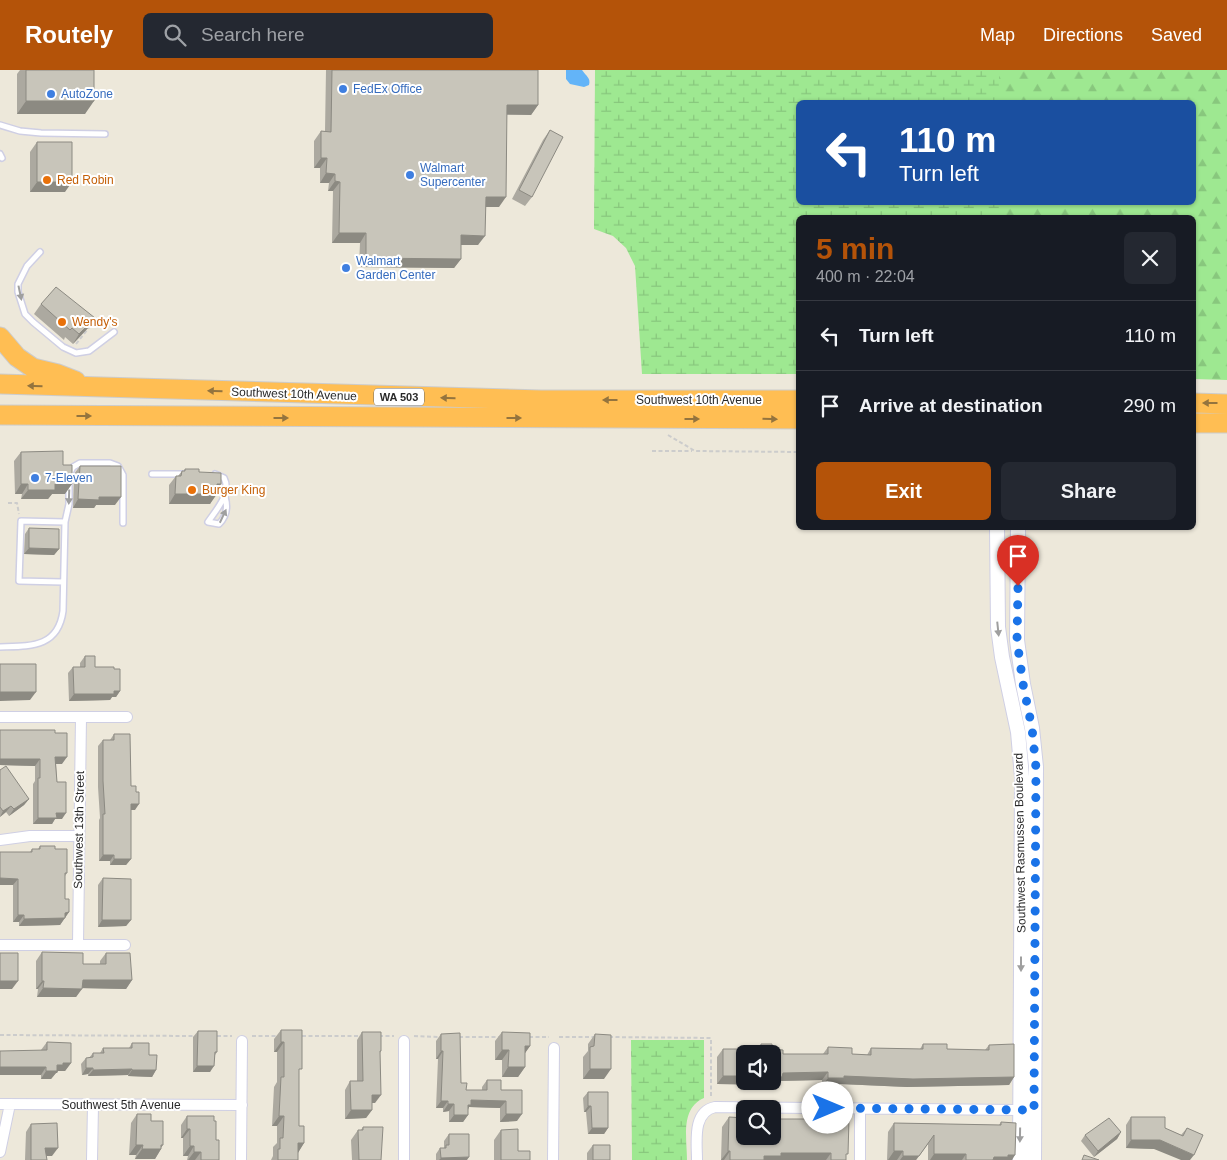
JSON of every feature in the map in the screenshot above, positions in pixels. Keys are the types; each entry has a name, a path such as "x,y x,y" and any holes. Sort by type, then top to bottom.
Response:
{"highway":[{"path":"0,337 17,357 33,368 58,374 91,387"},
{"name":"Southwest 10th Avenue","path":"0,384 540,400 796,400"},
{"path":"1196,403 1227,404"},
{"name":"Southwest 10th Avenue","path":"0,415 796,419"},
{"path":"1196,423 1227,424"}],"street":[{"name":"Southwest Rasmussen Boulevard","path":"997,530 998,627 1002,657 1018,732 1022,777 1020,1160"},
{"name":"Southwest Rasmussen Boulevard","path":"1018,530 1017,640 1032,728 1036,768 1034,1160"},
{"path":"0,717 127,717"},
{"name":"Southwest 13th Street","path":"78,944 81,717"},
{"path":"0,840 30,836 79,836"},
{"path":"0,945 125,945"},
{"path":"241,1160 242,1037"},
{"path":"402,1038 404,1160"},
{"path":"553,1160 554,1048"},
{"path":"0,1152 5,1104"},
{"name":"Southwest 5th Avenue","path":"5,1104 242,1105"},
{"path":"92,1160 93,1105"},
{"path":"860,1109 860,1160"},
{"path":"697,1160 697,1130 700,1118 707,1111 860,1109 1034,1110"}],"lane":[{"path":"0,125 20,131 41,133 105,134"},
{"path":"40,252 27,266 18,284 18,292 26,314 33,322 63,347 76,353 89,351 114,332"},
{"path":"0,647 41,643 52,635 62,618 64,522 69,504 71,470 76,464 100,463 118,466 123,475 123,523"},
{"path":"152,474 196,474"},
{"path":"213,474 221,475 226,481 224,497 227,511 219,524 208,522 224,497"},
{"path":"63,582 19,581 21,521 64,522"}],"path":[{"path":"74,345 92,326 96,326"},
{"path":"664,432 695,451"},
{"path":"652,451 796,452"},
{"path":"8,503 17,503 21,521"},
{"path":"0,1035 198,1036"},
{"path":"218,1036 277,1036"},
{"path":"297,1036 366,1036"},
{"path":"376,1036 402,1038 446,1037"},
{"path":"456,1037 505,1037"},
{"path":"525,1037 594,1037"},
{"path":"604,1037 711,1038 707,1111"}],"green space":[{"path":"595,70 999,70 999,100 796,100 796,205 999,205 999,215 796,215 796,374 642,374 635,266 626,248 613,236 594,229"},
{"path":"999,70 1227,70 1227,380 1196,379 1196,215 999,215 999,205 1196,205 1196,100 999,100"},
{"path":"631,1040 704,1040 704,1098 696,1103 688,1116 686,1125 687,1160 632,1160"}],"water":[{"path":"566,70 582,70 589,79 589,85 584,87 570,84 566,79"}],"building":[{"path":"26,70 94,70 94,101 26,101"},
{"name":"Walmart Supercenter","path":"332,70 538,70 538,105 507,105 506,197 486,197 485,236 461,235 461,259 366,258 366,233 339,233 340,182 335,181 335,174 326,173 327,158 321,158 321,131 331,132"},
{"path":"550,130 563,137 532,197 519,190"},
{"path":"37,142 72,142 72,182 37,182"},
{"path":"56,287 95,318 79,334 72,328 70,330 41,304"},
{"path":"63,451 63,465 72,465 72,484 55,484 55,490 28,490 28,484 21,484 21,452"},
{"path":"80,466 121,466 121,497 99,497 99,500 78,499"},
{"path":"185,469 199,469 199,472 221,473 221,484 217,484 217,494 175,494 176,476 181,476 182,471 185,471"},
{"path":"29,528 59,529 59,549 29,548"},
{"path":"85,656 95,656 95,667 114,667 114,669 120,669 120,691 114,691 114,694 74,694 73,667 85,667"},
{"path":"0,664 36,664 36,692 0,692"},
{"path":"0,730 55,730 55,733 67,733 67,757 55,757 57,782 66,782 66,813 56,813 57,818 38,818 40,759 0,759"},
{"path":"114,734 130,734 131,786 136,786 136,792 139,792 139,804 131,804 131,859 114,859 114,855 103,855 103,814 105,814 103,740 114,740"},
{"path":"6,766 29,799 14,809 11,806 3,811 0,807 0,770"},
{"path":"40,846 55,846 55,849 67,849 65,899 69,899 69,912 65,913 65,918 24,919 24,915 18,915 18,879 0,878 0,852 32,852 32,849 40,849"},
{"path":"103,878 131,879 131,920 102,920"},
{"path":"42,952 83,953 83,964 106,964 106,953 130,953 132,980 83,980 82,989 43,988"},
{"path":"0,953 18,953 18,981 0,981"},
{"path":"281,1030 302,1030 302,1069 299,1069 299,1126 304,1126 304,1143 298,1143 298,1160 278,1160 280,1138 283,1138 284,1116 279,1116 281,1077 284,1077 284,1042 281,1042"},
{"path":"198,1031 217,1031 217,1052 215,1052 214,1066 197,1066"},
{"path":"362,1032 381,1032 381,1095 372,1095 372,1110 351,1110 350,1081 363,1081"},
{"path":"502,1032 530,1033 530,1046 525,1046 525,1067 508,1067 509,1050 502,1050"},
{"path":"460,1033 461,1083 467,1083 466,1090 487,1090 487,1080 501,1080 501,1090 522,1090 522,1114 506,1114 506,1101 471,1100 471,1105 468,1105 468,1115 454,1115 454,1104 448,1104 448,1101 441,1101 443,1051 441,1051 441,1034"},
{"path":"595,1034 611,1035 611,1069 590,1069 590,1047 594,1046"},
{"path":"47,1042 71,1043 71,1063 57,1065 57,1071 46,1071 46,1067 0,1067 0,1051 47,1050"},
{"path":"132,1043 149,1043 149,1055 157,1055 156,1070 93,1070 93,1068 86,1068 86,1058 93,1057 93,1053 104,1053 103,1048 132,1048"},
{"path":"923,1044 947,1044 947,1049 989,1050 989,1045 1014,1044 1014,1077 913,1079 844,1076 844,1078 828,1078 828,1072 783,1073 782,1077 781,1050 783,1050 783,1054 828,1054 828,1047 852,1048 852,1054 871,1055 871,1048 923,1049"},
{"path":"723,1049 736,1049 736,1076 723,1076"},
{"path":"588,1092 608,1092 608,1128 592,1128 591,1106 588,1106"},
{"path":"137,1114 151,1114 151,1121 163,1121 163,1145 161,1145 161,1149 142,1149 143,1145 136,1145"},
{"path":"187,1116 214,1116 214,1121 216,1121 216,1140 219,1140 219,1160 201,1160 201,1152 194,1152 194,1146 190,1146 190,1129 187,1129"},
{"path":"729,1117 736,1117 736,1145 781,1145 781,1119 849,1119 848,1154 846,1154 846,1160 831,1160 831,1153 781,1153 781,1156 764,1156 764,1160 730,1160 730,1151 728,1151"},
{"path":"1131,1117 1165,1117 1165,1128 1183,1136 1187,1128 1203,1135 1194,1155 1160,1140 1131,1140"},
{"path":"1109,1118 1121,1132 1098,1151 1085,1135"},
{"path":"1001,1122 1016,1123 1015,1155 994,1157 993,1160 966,1160 966,1154 934,1154 934,1135 919,1156 903,1156 903,1151 894,1151 894,1123 1001,1125"},
{"path":"57,1123 58,1148 45,1148 47,1160 31,1160 31,1124"},
{"path":"363,1127 383,1127 381,1160 359,1160 358,1130 363,1130"},
{"path":"518,1129 518,1151 530,1151 530,1160 501,1160 501,1130"},
{"path":"449,1134 469,1134 469,1157 441,1158 440,1148 446,1148 446,1145 449,1145"},
{"path":"593,1145 610,1145 610,1160 593,1160"},
{"path":"1084,1155 1099,1160 1082,1160"}],"place":[{"name":"FedEx Office","path":"343,89"},
{"name":"AutoZone","path":"51,94"},
{"name":"Walmart Supercenter","path":"410,175"},
{"name":"Red Robin","path":"47,180"},
{"name":"Walmart Garden Center","path":"346,268"},
{"name":"Wendy's","path":"62,322"},
{"name":"7-Eleven","path":"35,478"},
{"name":"Burger King","path":"192,490"}],"route":[{"path":"828,1108 1034,1110 1036,768 1032,728 1017,640 1018,586"}]}
